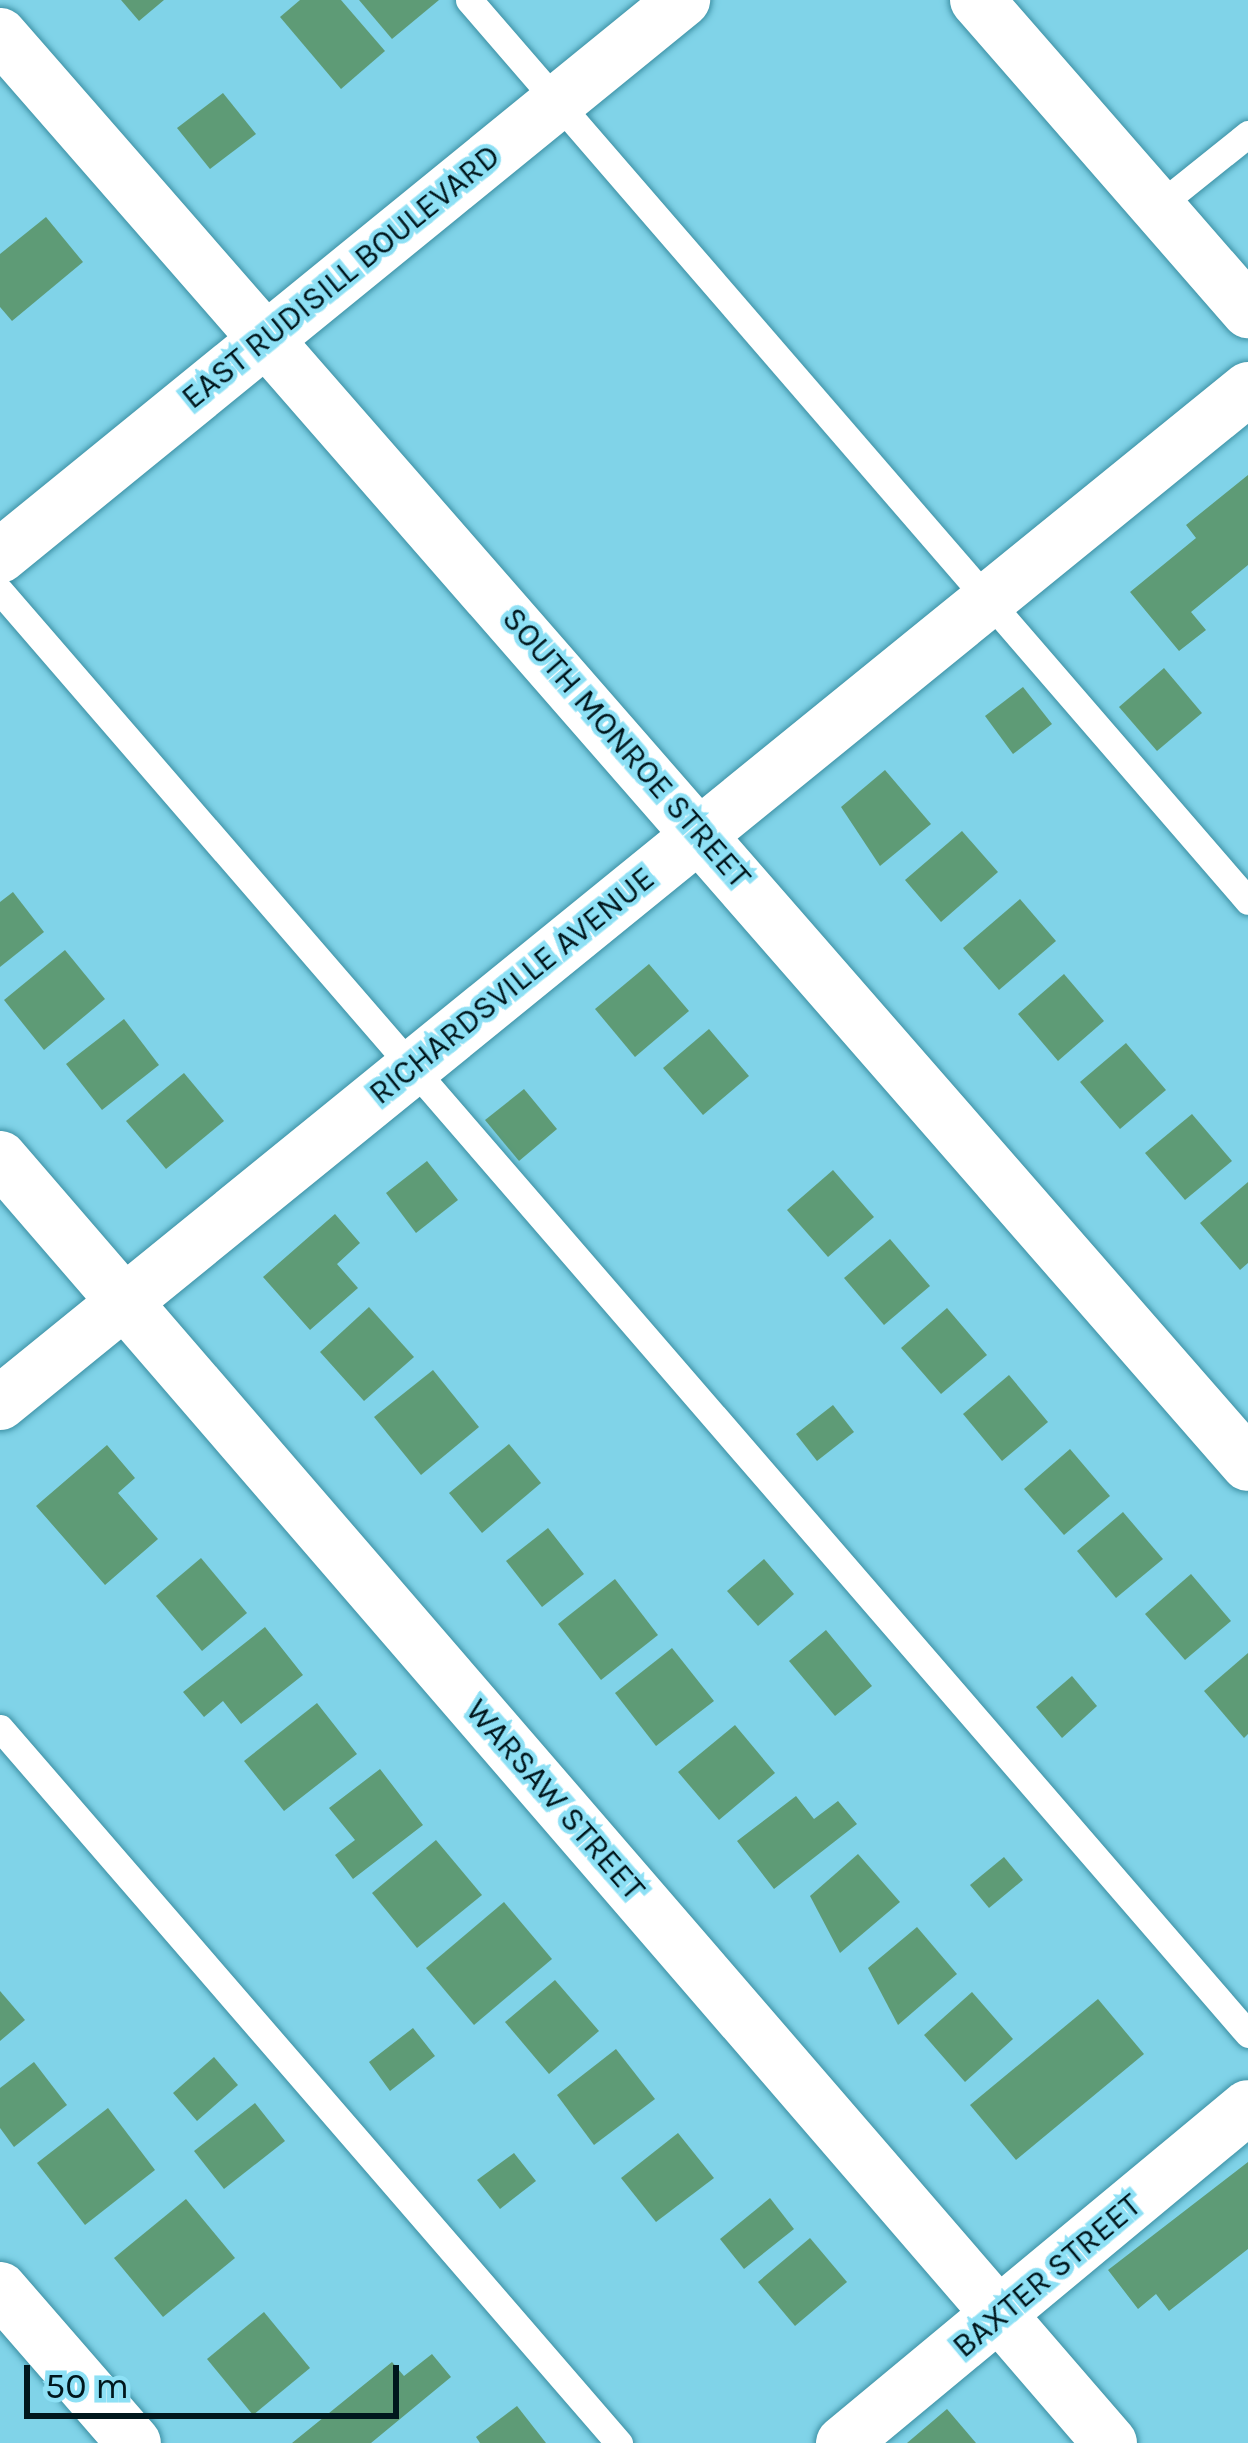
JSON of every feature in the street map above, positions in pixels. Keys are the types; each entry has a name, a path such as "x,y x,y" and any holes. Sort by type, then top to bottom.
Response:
{"street":[{"name":"EAST RUDISILL BOULEVARD","path":"0,556 683,0"},
{"path":"977,0 1248,311"},
{"name":"SOUTH MONROE STREET","path":"0,35 267,335 1248,1464"},
{"name":"RICHARDSVILLE AVENUE","path":"0,1403 1248,389"},
{"name":"WARSAW STREET","path":"0,1157 1110,2443"},
{"name":"BAXTER STREET","path":"844,2443 1248,2107"},
{"path":"0,2289 134,2443"}],"lane":[{"path":"469,0 1248,901"},
{"path":"1157,207 1248,134"},
{"path":"0,591 1248,2034"},
{"path":"0,1728 620,2443"}],"building":[{"path":"121,0 164,0 139,21"},
{"path":"300,0 341,0 385,51 341,89 280,17"},
{"path":"359,0 439,0 392,39"},
{"path":"223,93 256,134 210,169 177,128"},
{"path":"46,217 83,262 12,321 0,307 0,254"},
{"path":"1248,475 1248,565 1191,612 1206,630 1179,651 1130,592 1196,538 1186,525"},
{"path":"1164,668 1202,713 1157,751 1119,707"},
{"path":"1023,687 1052,724 1013,754 985,716"},
{"path":"885,770 931,824 880,866 841,807"},
{"path":"962,831 998,872 941,922 905,880"},
{"path":"13,892 44,932 0,967 0,902"},
{"path":"1020,899 1056,941 999,990 963,948"},
{"path":"65,950 105,999 44,1050 4,1000"},
{"path":"649,964 689,1011 635,1057 595,1009"},
{"path":"1064,974 1104,1021 1058,1061 1018,1014"},
{"path":"124,1019 159,1065 102,1110 66,1064"},
{"path":"709,1029 749,1076 703,1115 663,1068"},
{"path":"1126,1043 1166,1090 1120,1129 1080,1082"},
{"path":"184,1073 224,1121 166,1169 126,1121"},
{"path":"524,1089 557,1129 519,1161 485,1120"},
{"path":"1192,1114 1232,1161 1185,1200 1145,1153"},
{"path":"427,1161 458,1200 416,1233 386,1193"},
{"path":"833,1170 874,1217 828,1257 787,1210"},
{"path":"1248,1182 1248,1263 1240,1270 1200,1223"},
{"path":"335,1214 360,1243 337,1264 358,1288 310,1330 263,1277"},
{"path":"890,1239 930,1286 884,1325 844,1278"},
{"path":"369,1307 414,1357 364,1401 320,1352"},
{"path":"947,1308 987,1355 941,1394 901,1348"},
{"path":"433,1370 479,1427 421,1475 374,1417"},
{"path":"1009,1375 1048,1422 1002,1461 963,1414"},
{"path":"833,1405 854,1432 817,1461 796,1434"},
{"path":"509,1444 541,1483 482,1533 449,1493"},
{"path":"107,1445 135,1478 118,1493 158,1539 105,1585 36,1506"},
{"path":"1070,1449 1110,1496 1064,1535 1024,1489"},
{"path":"1123,1512 1163,1559 1116,1598 1077,1551"},
{"path":"548,1528 584,1574 542,1607 506,1561"},
{"path":"201,1558 247,1613 202,1651 156,1596"},
{"path":"764,1559 794,1594 758,1626 727,1591"},
{"path":"1191,1574 1231,1621 1185,1660 1145,1614"},
{"path":"615,1579 658,1635 601,1680 558,1624"},
{"path":"265,1627 303,1675 241,1724 223,1701 204,1717 183,1692"},
{"path":"826,1630 872,1686 835,1716 789,1661"},
{"path":"672,1648 714,1701 656,1746 615,1693"},
{"path":"1248,1653 1248,1734 1244,1738 1204,1691"},
{"path":"1072,1676 1097,1706 1062,1738 1036,1707"},
{"path":"317,1703 357,1754 284,1811 244,1761"},
{"path":"735,1725 775,1773 719,1820 678,1772"},
{"path":"380,1769 423,1825 353,1879 335,1855 355,1840 329,1808"},
{"path":"796,1796 814,1819 838,1801 857,1824 774,1889 737,1841"},
{"path":"436,1840 482,1895 417,1948 372,1893"},
{"path":"858,1854 900,1902 840,1953 810,1896"},
{"path":"1004,1857 1023,1880 989,1908 970,1885"},
{"path":"504,1902 552,1959 474,2025 426,1968"},
{"path":"917,1927 957,1974 898,2025 868,1968"},
{"path":"555,1980 599,2031 549,2074 505,2022"},
{"path":"0,1991 25,2020 0,2041"},
{"path":"972,1992 1013,2039 965,2082 924,2035"},
{"path":"1098,1999 1144,2054 1016,2160 970,2105"},
{"path":"413,2028 435,2056 390,2091 369,2062"},
{"path":"616,2049 655,2099 594,2145 557,2095"},
{"path":"214,2057 238,2085 197,2121 173,2093"},
{"path":"34,2062 67,2105 14,2147 0,2128 0,2088"},
{"path":"255,2103 285,2141 224,2189 194,2151"},
{"path":"108,2108 155,2170 85,2225 37,2163"},
{"path":"678,2133 714,2178 656,2222 621,2178"},
{"path":"514,2153 536,2181 500,2209 477,2180"},
{"path":"1248,2162 1248,2249 1169,2311 1156,2294 1138,2309 1108,2270"},
{"path":"770,2198 794,2229 744,2269 720,2239"},
{"path":"186,2199 235,2258 163,2317 114,2258"},
{"path":"810,2238 847,2282 795,2326 758,2282"},
{"path":"264,2312 310,2368 253,2415 207,2359"},
{"path":"432,2354 451,2377 371,2443 292,2443 392,2362 404,2376"},
{"path":"517,2406 546,2443 480,2443 476,2437"},
{"path":"947,2409 976,2443 907,2443"}]}
